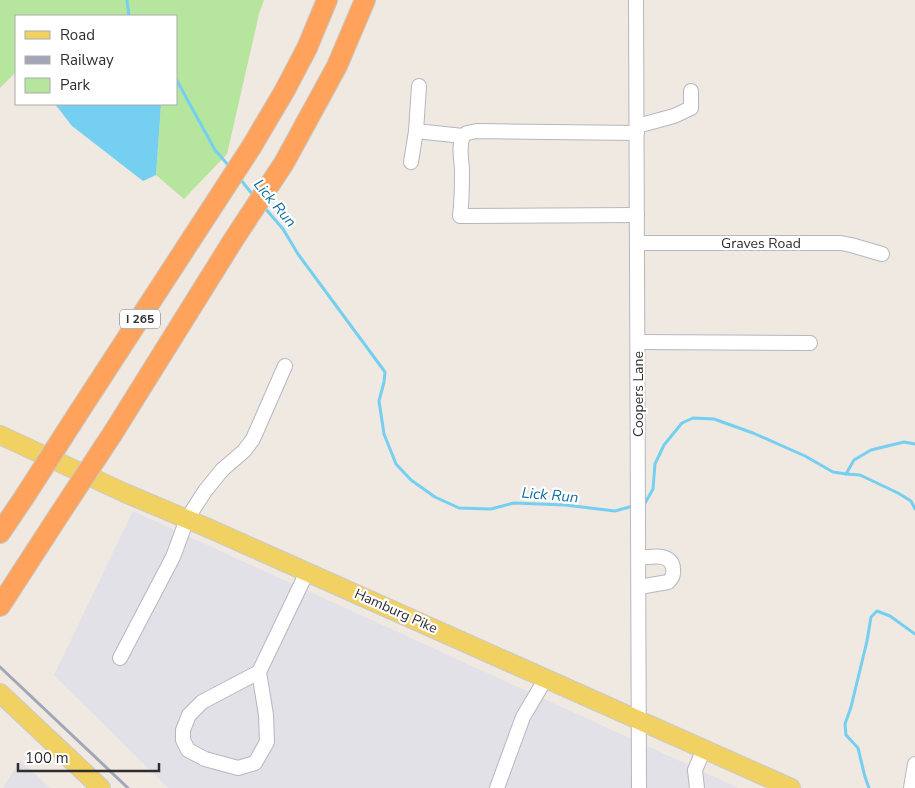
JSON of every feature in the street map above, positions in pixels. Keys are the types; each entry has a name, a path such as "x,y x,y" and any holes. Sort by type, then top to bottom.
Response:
{"highway":[{"name":"I 265","path":"0,533 252,146 307,48 327,0"},
{"name":"I 265","path":"0,606 113,433 284,162 337,66 365,0"}],"main road":[{"name":"Hamburg Pike","path":"0,436 640,720 781,786"},
{"path":"0,693 101,788"}],"street":[{"name":"Coopers Lane","path":"636,0 639,788"},
{"path":"411,162 416,131 419,86"},
{"path":"416,131 463,136 467,133 478,131 637,129 691,108 691,91"},
{"path":"463,136 461,148 462,198 460,216 637,215"},
{"name":"Graves Road","path":"638,243 841,243 882,254"},
{"path":"638,342 810,343"},
{"path":"120,658 173,557 187,519 205,491 222,470 244,451 253,439 284,366"},
{"path":"639,558 660,556 667,558 672,563 674,573 668,582 639,587"},
{"path":"259,672 202,702 189,715 183,730 183,740 188,750 205,760 238,768 255,763 267,742 266,715 259,672 307,572"},
{"path":"496,788 523,717 546,678"},
{"path":"697,788 696,770 704,749"},
{"path":"911,788 915,764"}],"shaded area":[{"path":"133,511 739,788 168,788 54,675"},
{"path":"20,760 50,788 3,788"}],"green space":[{"path":"0,0 264,0 259,14 227,154 184,199 156,175 161,105 178,105 178,15 15,15 15,73 0,88"}],"water":[{"path":"56,105 161,105 156,175 143,181 72,126"}],"waterway":[{"name":"Lick Run","path":"127,0 129,15"},
{"name":"Lick Run","path":"178,83 215,150 229,166"},
{"name":"Lick Run","path":"240,179 253,195"},
{"name":"Lick Run","path":"264,207 283,229 298,254 385,372 379,401 384,434 396,464 411,480 435,497 459,508 491,509 514,503 565,505 615,511 633,506"},
{"name":"Lick Run","path":"642,504 645,503 653,489 655,464 664,445 682,423 693,418 714,419 753,433 805,456 833,472 860,475 911,501 915,509"},
{"path":"846,474 854,460 871,450 904,442 915,444"},
{"name":"Lick Run","path":"869,788 858,748 846,735 845,724 851,707 871,617 877,611 890,616 915,634"}],"railway":[{"path":"0,667 128,788"}]}
